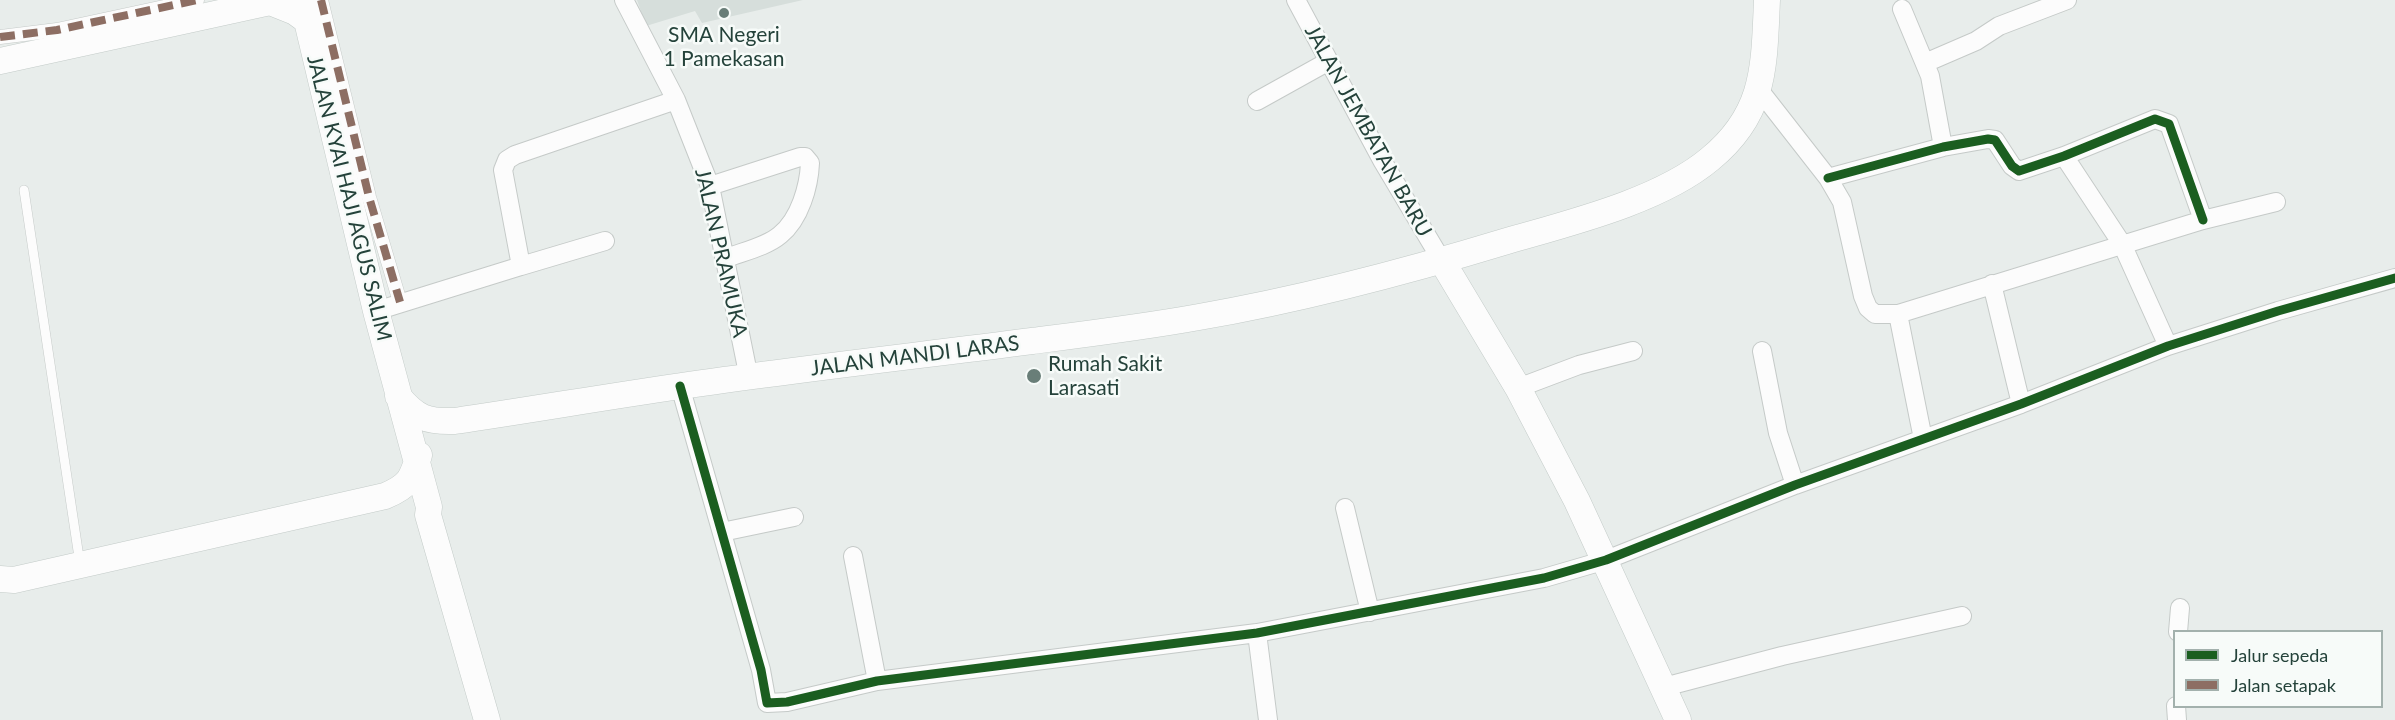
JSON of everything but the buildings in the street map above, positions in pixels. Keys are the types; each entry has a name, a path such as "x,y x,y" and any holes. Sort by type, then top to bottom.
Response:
{"main road":[{"name":"JALAN MANDI LARAS","path":"455,421 680,386 1201,317 1322,293 1442,261 1629,202 1684,179 1712,159 1738,132 1760,91 1765,60 1767,0"},
{"path":"0,61 271,1 295,12 310,6"},
{"name":"JALAN KYAI HAJI AGUS SALIM","path":"310,6 376,311 429,507 428,515 487,720"},
{"path":"1442,261 1518,388 1606,560 1678,720"},
{"path":"398,396 411,412 422,418 437,422 455,421"},
{"path":"0,579 14,580 385,496 408,483 414,475 421,448 429,437 455,421"},
{"path":"385,496 412,500 428,515"}],"street":[{"path":"0,37 57,30 197,0"},
{"name":"JALAN PRAMUKA","path":"624,0 676,100 710,186 749,378"},
{"name":"JALAN JEMBATAN BARU","path":"1296,0 1383,162 1442,261"},
{"path":"1925,63 1961,48 1999,26 2067,0"},
{"path":"310,6 400,302"},
{"path":"1902,9 1925,63 1943,147"},
{"path":"1257,101 1329,61"},
{"path":"1760,91 1828,178 1842,202 1847,216 1863,296 1868,308 1875,314 1898,314 2122,244 2203,220 2276,202"},
{"path":"521,266 503,170 507,160 515,155 676,100"},
{"path":"1828,178 1943,147 1995,140 2012,166 2019,171 2156,120 2164,120 2169,124 2203,220"},
{"path":"2064,156 2122,244 2168,346"},
{"path":"710,186 800,157 805,157 810,163 809,182 792,222 780,236 724,259"},
{"path":"376,311 605,242"},
{"path":"680,386 761,670 765,712 787,702 876,681 1257,633 1544,578 1606,560 1795,485 2021,404 2168,346 2395,278"},
{"path":"1992,284 2021,404"},
{"path":"1898,314 1923,439"},
{"path":"1518,388 1579,365 1633,351"},
{"path":"1762,351 1778,433 1795,485"},
{"path":"1345,508 1370,612"},
{"path":"722,532 794,517"},
{"path":"853,556 876,681"},
{"path":"2178,630 2180,608"},
{"path":"1664,687 1782,656 1962,616"},
{"path":"1257,633 1268,720"}],"lane":[{"path":"24,190 80,565"}],"shaded area":[{"name":"SMA Negeri 1 Pamekasan","path":"637,0 803,0 702,23 695,11 646,26"}],"marked path":[{"path":"0,37 57,30 197,0"},
{"path":"321,0 369,197 400,302"}],"cycle path":[{"path":"1828,178 1943,147 1988,139 1995,140 2012,166 2019,171 2064,156 2155,119 2169,124 2203,220"},
{"path":"680,386 761,670 767,703 787,702 877,681 1257,633 1544,578 1606,560 1795,485 2021,404 2168,346 2278,311 2395,278"}],"place":[{"name":"SMA Negeri 1 Pamekasan","path":"724,13"},
{"name":"Rumah Sakit Larasati","path":"1034,376"}]}
